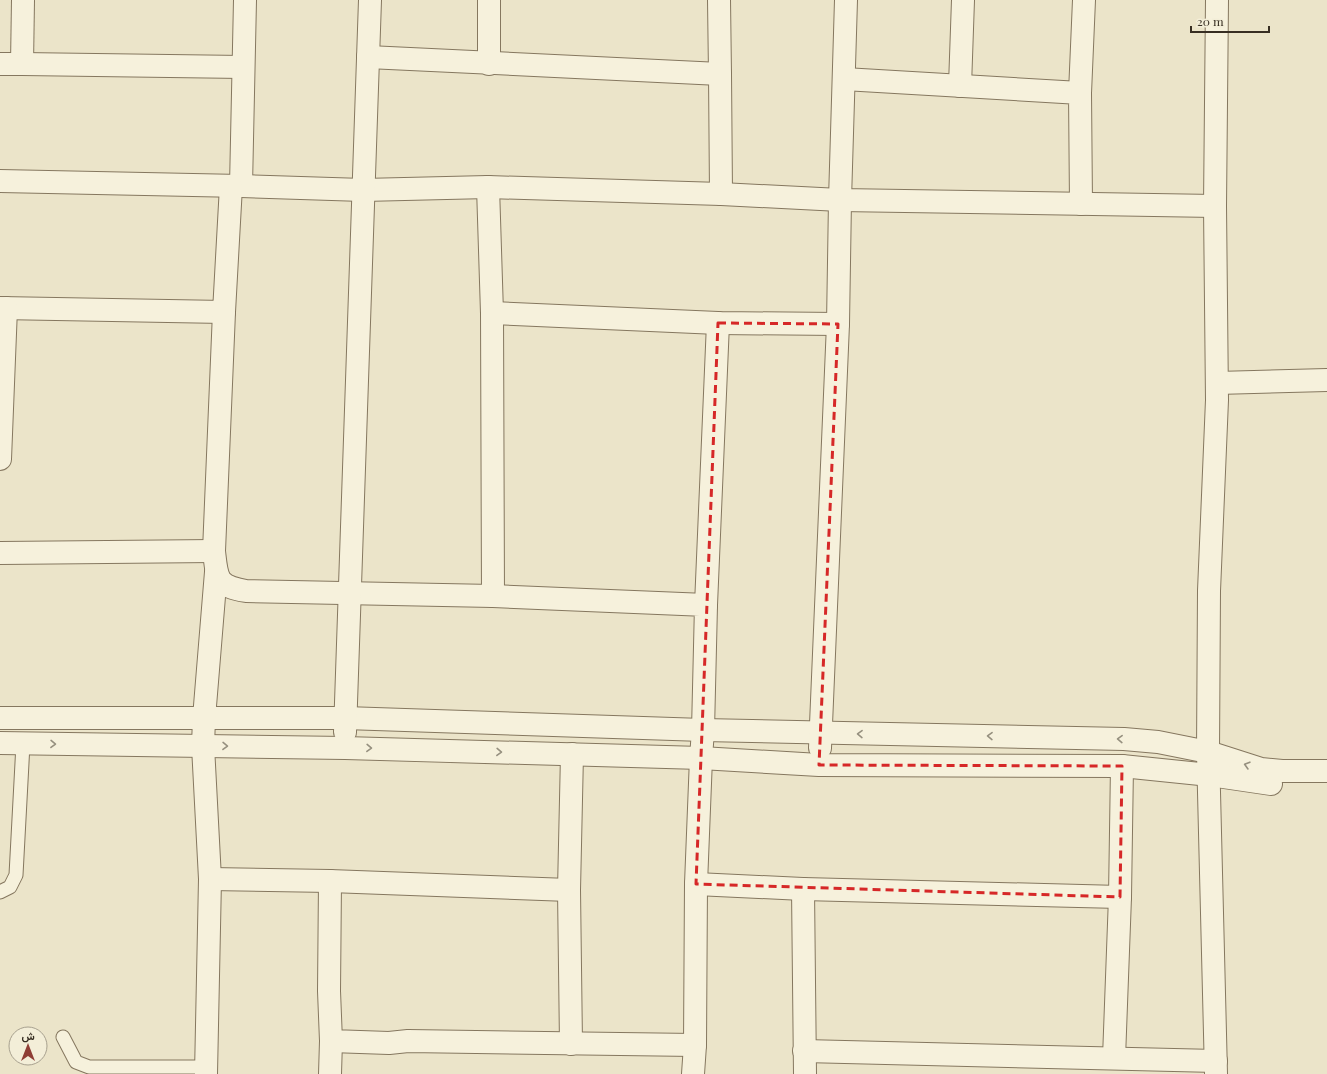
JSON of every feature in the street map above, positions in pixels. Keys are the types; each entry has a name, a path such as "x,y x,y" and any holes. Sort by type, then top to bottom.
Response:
{"street":[{"path":"22,64 23,0"},
{"path":"206,1070 210,879 204,718 215,561 224,312 236,186 243,67 245,0"},
{"path":"345,748 370,0"},
{"path":"489,0 489,64"},
{"path":"719,0 721,194"},
{"path":"819,765 838,324 846,0"},
{"path":"960,86 963,0"},
{"path":"1081,204 1080,93 1084,0"},
{"path":"804,1051 1114,1058 1216,1067 1210,775 1208,752 1209,591 1216,382 1215,206 1217,0"},
{"path":"368,57 720,74"},
{"path":"0,64 243,67"},
{"path":"844,79 1080,93"},
{"path":"0,181 363,190 488,187 721,194 840,200 1215,206"},
{"path":"488,187 492,314 493,596"},
{"path":"0,459 3,308 224,312"},
{"path":"492,314 718,322 838,324"},
{"path":"693,1074 695,1045 696,884 718,322"},
{"path":"1216,382 1327,380"},
{"path":"0,553 215,561"},
{"path":"215,561 218,578 235,590 246,591 493,596 706,605"},
{"path":"0,718 345,718 703,730 1124,739 1158,742 1208,752 1261,769 1327,772"},
{"path":"0,744 345,748 701,758 819,765 1122,766 1210,775 1276,784 1327,786"},
{"path":"571,1044 569,890 572,754"},
{"path":"1114,1058 1120,897 1122,766"},
{"path":"210,879 330,880 569,890"},
{"path":"330,880 330,1074"},
{"path":"696,884 803,889 1120,897"},
{"path":"803,889 805,1074"},
{"path":"331,1041 389,1043 695,1045"}],"lane":[{"path":"0,892 10,887 16,875 23,744"},
{"path":"63,1037 76,1062 89,1066 206,1070"}],"highlighted area":[{"path":"718,323 838,324 819,765 1122,766 1120,897 696,884"}]}
